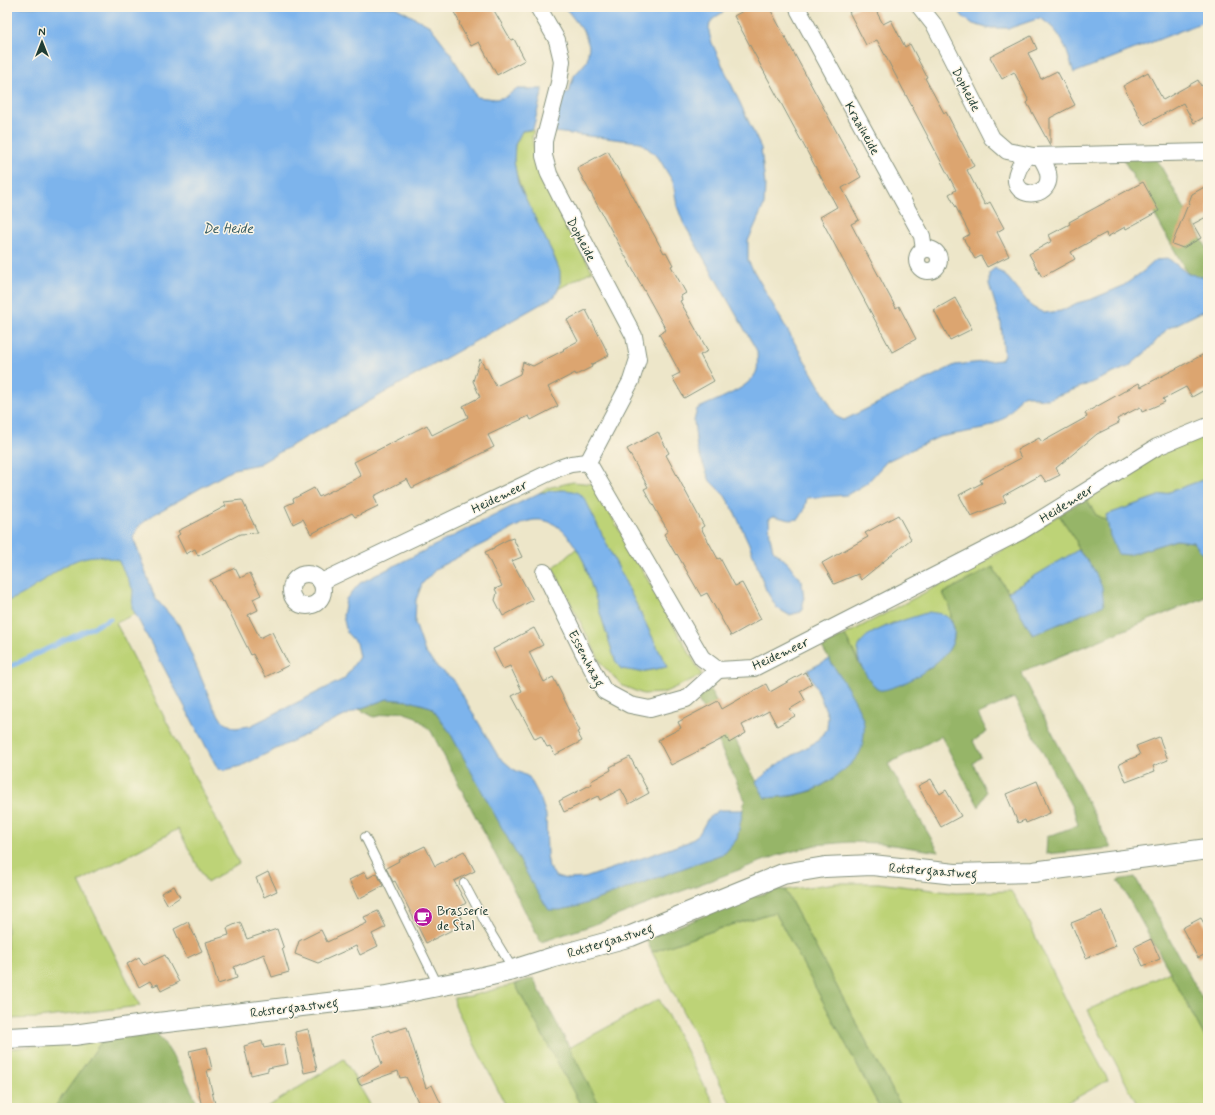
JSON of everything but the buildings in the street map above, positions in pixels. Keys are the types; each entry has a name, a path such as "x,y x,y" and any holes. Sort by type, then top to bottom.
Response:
{"street":[{"name":"Dopheide","path":"538,7 558,40 562,61 544,141 544,156 549,174 634,336 638,360 632,381 588,462"},
{"name":"Kraaiheide","path":"798,7 922,236 924,249"},
{"name":"Dopheide","path":"920,7 935,26 992,138 1006,151 1033,155 1208,152"},
{"name":"Heidemeer","path":"718,670 754,668 1020,532 1157,446 1208,426"},
{"name":"Heidemeer","path":"321,582 559,468 571,464 588,462"},
{"path":"588,462 702,658 718,670"},
{"name":"Essenhaag","path":"544,572 604,691 630,705 650,708 686,699 718,670"},
{"name":"Rotstergaastweg","path":"7,1038 74,1035 158,1023 387,996 438,986 513,970 631,936 783,874 825,867 872,865 955,874 1033,872 1208,849"}],"lane":[{"path":"365,837 438,986"},
{"path":"464,883 513,970"}],"green space":[{"path":"7,7 114,530 143,610 116,623 239,863 207,883 178,829 79,882 140,1006 38,1018 7,1019"},
{"path":"534,130 532,137 535,157 543,179 592,271 558,289 560,276 557,264 520,187 516,172 514,158 515,145 522,131"},
{"path":"1155,156 1208,250 1208,277 1188,274 1122,157"},
{"path":"1208,434 1208,478 1106,515 1108,522 1096,515 1086,498 1155,456"},
{"path":"573,482 593,484 702,675 663,693 643,694 623,686 602,665 553,568 577,548 584,562 615,660 621,668 640,672 667,667 592,514 573,492 561,490 539,493 547,488"},
{"path":"1086,498 1096,515 1108,522 1110,536 1128,555 1176,540 1193,542 1204,555 1208,556 1208,596 1021,672 1111,848 1046,854 1047,837 1078,825 1074,811 1014,698 978,714 987,732 973,741 981,757 973,763 986,792 979,807 941,736 888,764 939,852 880,843 850,842 815,845 779,855 593,925 541,942 431,731 416,717 399,711 374,717 359,709 387,699 410,701 431,707 449,731 560,910 579,906 725,853 737,839 745,800 697,697 710,690 765,798 792,796 812,791 830,781 853,761 859,753 860,712 822,647 845,635 860,666 928,670 948,651 954,639 954,628 949,605 943,593 993,567 1033,635 1093,568 1077,548 1076,540 1059,515"},
{"path":"1059,515 1076,540 1078,550 1008,592 993,567 943,593 949,605 952,622 945,616 892,623 867,636 858,657 859,662 845,635 988,559"},
{"path":"1135,877 1208,1009 1208,1043 1118,880"},
{"path":"837,883 878,883 956,893 1011,891 1021,907 1074,1016 1108,1080 1058,1108 902,1108 785,890"},
{"path":"780,889 785,890 902,1108 880,1108 775,912 718,929 652,952 646,939 752,897"},
{"path":"775,912 880,1108 733,1108 652,952 718,929"},
{"path":"1170,972 1208,1043 1208,1108 1139,1108 1088,1010"},
{"path":"533,978 601,1108 582,1108 515,984"},
{"path":"515,984 582,1108 507,1108 455,1006 454,998 471,996"},
{"path":"659,999 716,1108 601,1108 569,1048"},
{"path":"155,1031 174,1059 200,1108 54,1108 104,1038"},
{"path":"104,1038 54,1108 7,1108 7,1049"},
{"path":"344,1059 372,1108 266,1108"}],"water":[{"name":"De Heide","path":"7,7 395,7 430,26 447,48 477,97 496,99 506,97 516,89 543,89 533,129 522,131 515,145 514,161 518,183 560,271 560,285 555,296 259,464 234,469 153,515 139,526 133,537 155,598 179,625 213,706 223,722 235,728 250,726 344,679 359,657 356,643 347,633 343,616 346,599 360,583 539,493 562,490 574,491 583,497 588,506 667,667 640,672 621,669 615,660 584,562 576,547 565,533 559,527 544,520 534,520 523,523 437,568 422,584 416,600 415,623 425,652 437,667 453,679 498,756 513,769 529,777 540,797 546,815 547,855 549,867 556,877 569,879 585,878 688,842 699,834 708,818 719,810 743,810 737,839 725,853 579,906 560,910 549,910 537,892 449,731 431,707 410,701 387,699 359,709 241,766 225,770 218,769 132,608 133,590 118,560 96,556 83,558 72,562 19,597 7,601"},
{"path":"567,7 730,7 712,21 709,29 712,43 761,148 765,185 764,205 748,241 748,261 837,417 844,420 955,365 1001,360 1004,355 1001,323 989,284 989,273 995,268 1008,278 1032,307 1044,313 1061,311 1077,303 1092,299 1123,286 1156,260 1169,259 1188,274 1208,277 1208,310 1167,329 1146,352 1128,367 1048,399 1036,398 1025,394 1020,397 1014,407 1003,419 983,429 939,437 887,461 867,483 847,495 807,498 804,511 799,519 790,520 773,516 769,519 770,537 773,550 788,563 802,582 804,600 801,612 789,615 777,608 766,590 749,544 735,513 725,496 710,481 697,449 694,421 697,409 732,393 748,383 757,370 757,351 683,222 677,206 673,182 658,157 640,142 554,132 559,92 567,93 569,91 574,76 587,61 589,46 584,32 567,10"},
{"path":"956,7 1208,7 1208,21 1074,73 1066,49 1059,35 1048,23 1040,18 1010,28 987,28 973,24 963,17"},
{"path":"1208,478 1208,556 1204,555 1193,542 1176,540 1128,555 1118,554 1110,536 1106,515"},
{"path":"1078,550 1093,568 1102,587 1104,605 1033,635 1008,592"},
{"path":"929,612 944,615 952,622 954,638 950,648 936,662 915,677 901,685 885,690 879,690 869,679 858,658 859,647 862,641 868,635 884,627"},
{"path":"829,659 849,691 862,716 864,724 863,744 859,754 844,770 816,789 794,795 765,798 756,782 775,766 819,740 827,729 828,716 808,670"}],"waterway":[{"path":"7,668 110,619"}],"place":[{"name":"Brasserie de Stal","path":"423,917"}]}
